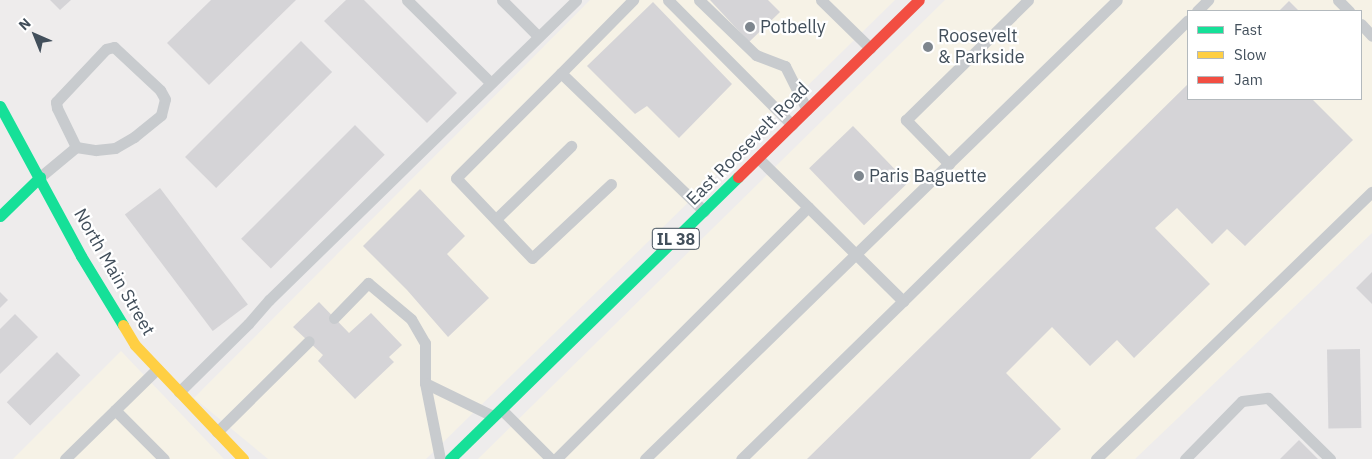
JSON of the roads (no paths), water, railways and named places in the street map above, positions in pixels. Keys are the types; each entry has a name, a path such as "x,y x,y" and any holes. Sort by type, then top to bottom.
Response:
{"main road":[{"name":"East Roosevelt Road","path":"450,459 919,0"},
{"name":"North Main Street","path":"0,106 81,256 135,346 243,459"},
{"path":"0,216 40,177"}],"lane":[{"path":"407,0 491,83"},
{"path":"502,0 538,36"},
{"path":"179,392 248,324 268,300 576,0"},
{"path":"610,184 532,258 456,178 633,0"},
{"path":"668,0 792,125"},
{"path":"699,0 756,55 785,66 807,110"},
{"path":"950,164 906,120 1028,0"},
{"path":"645,459 1117,0"},
{"path":"1198,10 1208,0"},
{"path":"1338,0 1348,10"},
{"path":"824,1 870,48"},
{"path":"741,459 1187,21"},
{"path":"1362,25 1372,36"},
{"path":"40,177 76,147 96,150 115,148 134,137 161,115 166,105 166,99 160,90 114,47 106,48 56,102 57,108 76,147"},
{"path":"561,73 704,211"},
{"path":"496,219 571,146"},
{"path":"758,158 903,301"},
{"path":"1096,459 1372,192"},
{"path":"556,459 808,207"},
{"path":"334,318 368,283 411,319 425,343 425,383 440,459"},
{"path":"217,432 309,342"},
{"path":"65,459 157,369"},
{"path":"425,383 498,413 551,459"},
{"path":"1185,459 1242,401 1268,398 1330,459"},
{"path":"115,410 162,458"}],"place":[{"name":"Potbelly","path":"750,27"},
{"name":"Roosevelt & Parkside","path":"928,47"},
{"name":"Paris Baguette","path":"859,176"}]}
